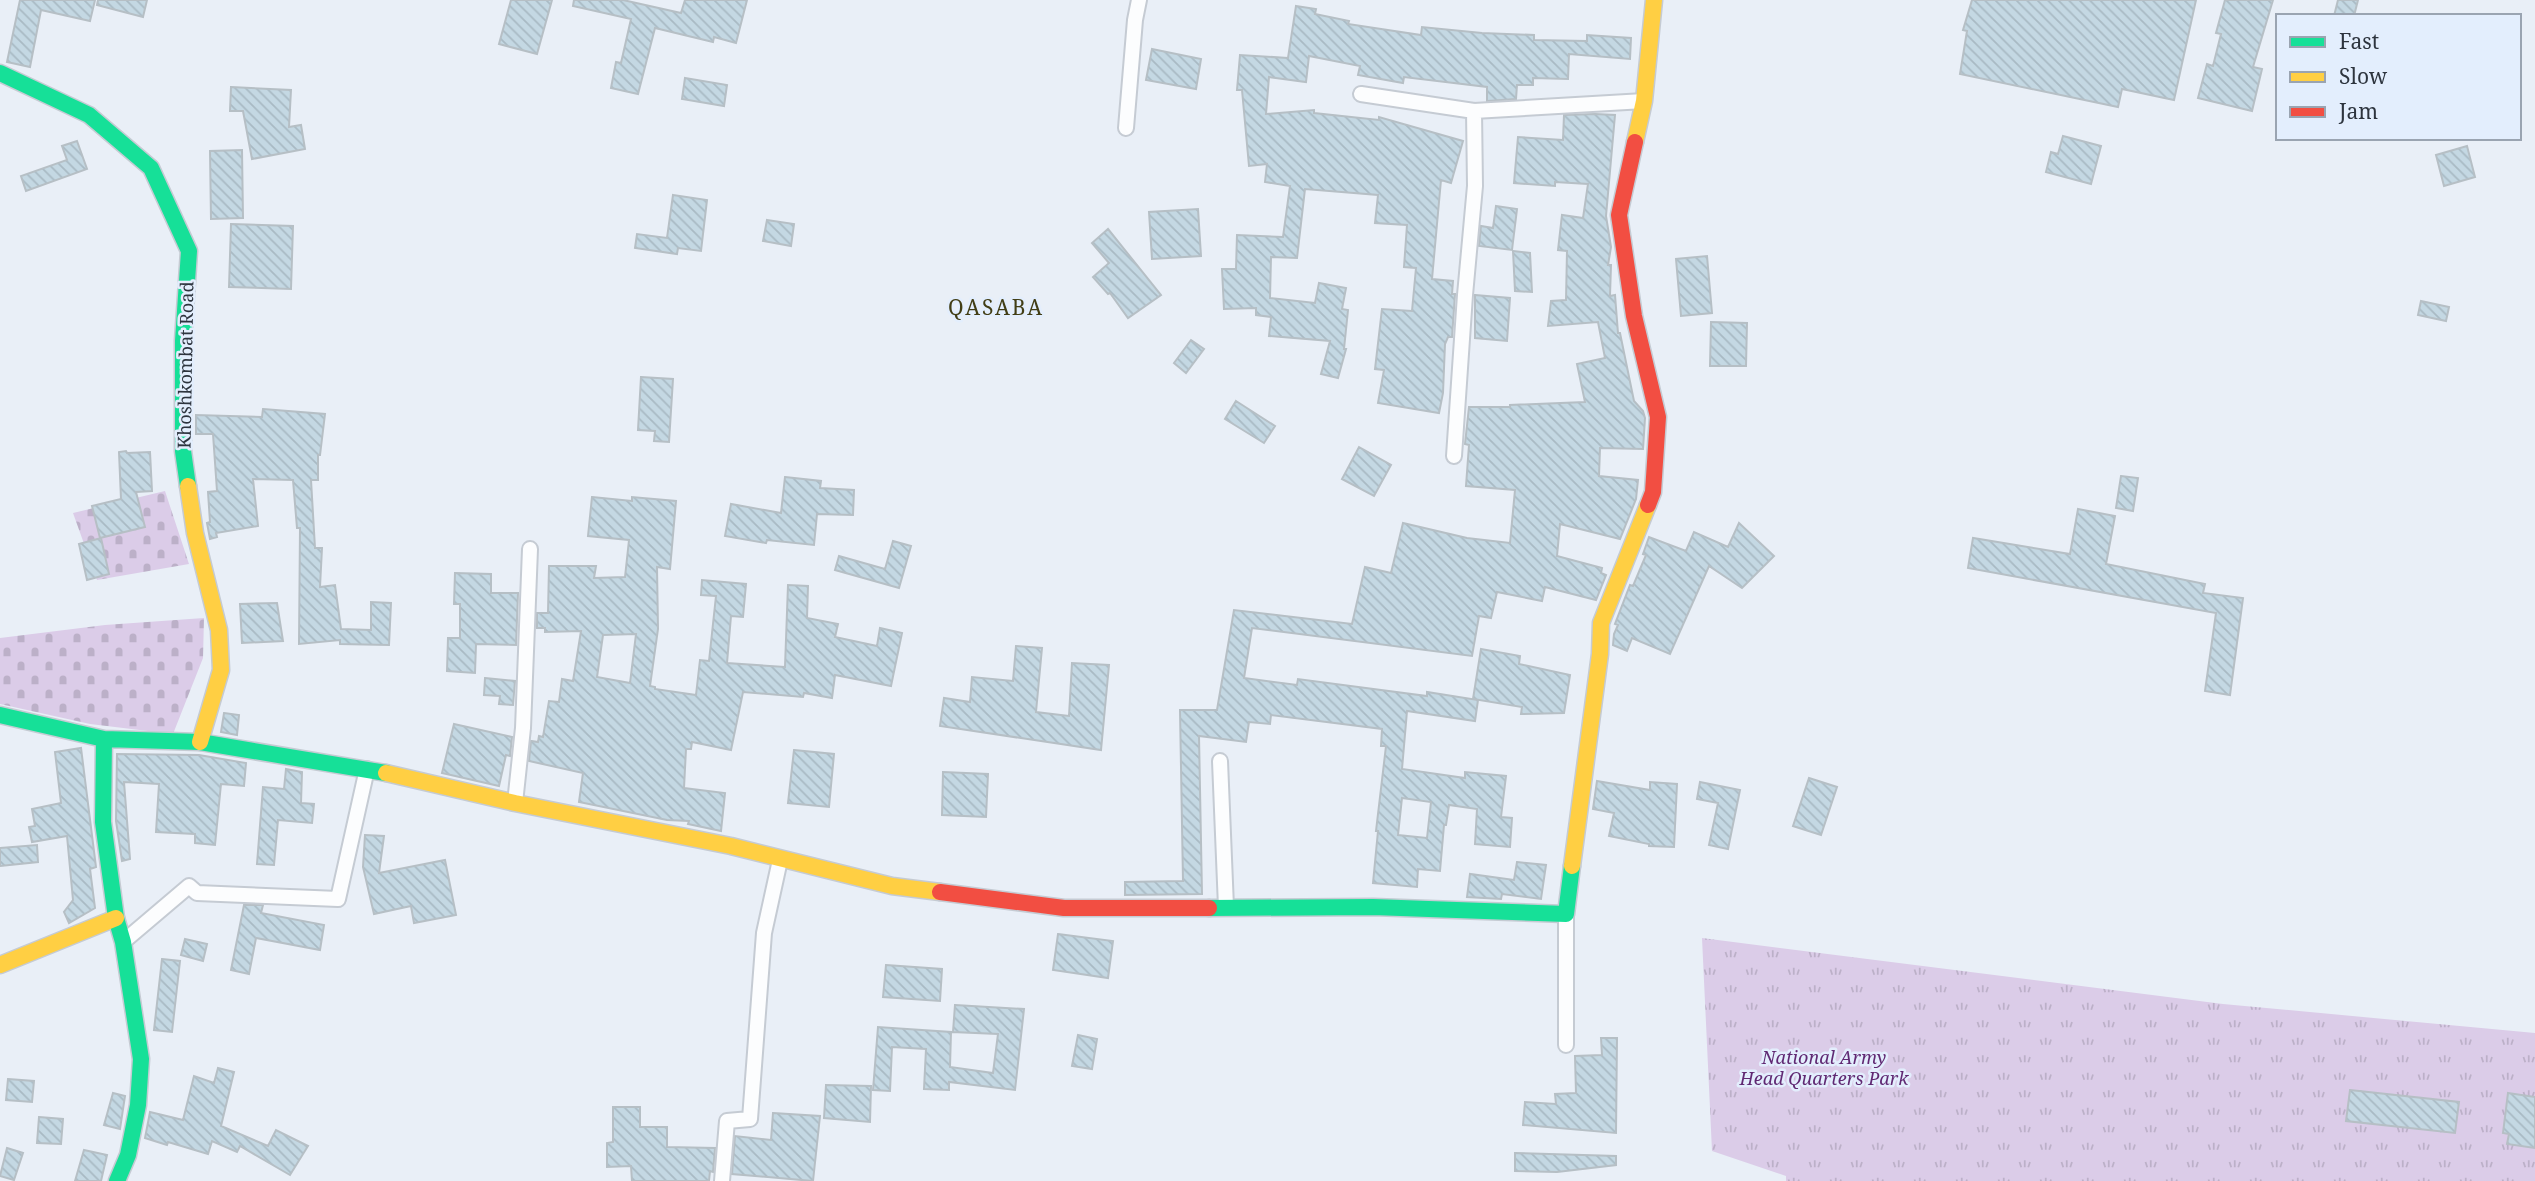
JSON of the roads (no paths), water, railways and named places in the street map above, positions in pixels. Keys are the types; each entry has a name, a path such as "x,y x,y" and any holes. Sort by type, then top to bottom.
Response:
{"street":[{"path":"1126,128 1139,0"},
{"path":"1566,1045 1566,914 1600,654 1601,623 1653,492 1658,417 1634,316 1619,215 1644,102 1654,0"},
{"name":"Khoshkombat Road","path":"0,73 89,115 151,168 189,251 183,341 183,451 195,533 219,630 221,670 200,742"},
{"path":"1361,94 1474,111 1644,102"},
{"path":"1454,456 1475,186 1474,111"},
{"path":"514,803 523,728 530,549"},
{"path":"0,715 104,739 200,742 367,769 514,803 731,846 892,886 1064,908 1373,907 1566,914"},
{"path":"104,739 103,822 116,918 123,942 141,1059 138,1105 128,1155 117,1181"},
{"path":"1220,761 1226,907"},
{"path":"123,942 189,886 197,893 338,899 367,769"},
{"path":"722,1181 727,1121 750,1119 764,933 780,860"},
{"path":"0,965 116,918"}],"district":[{"name":"QASABA","path":"996,308"}],"park label":[{"name":"National Army Head Quarters Park","path":"1824,1068"}]}
